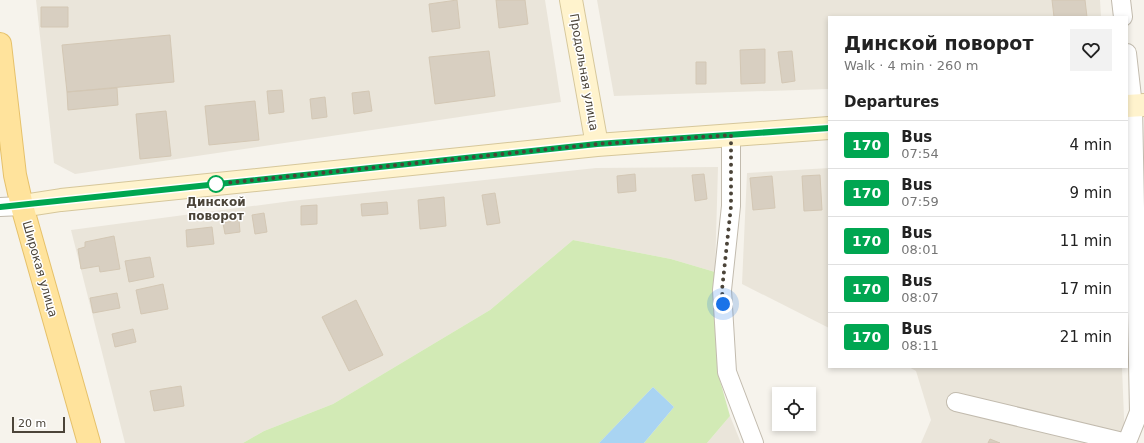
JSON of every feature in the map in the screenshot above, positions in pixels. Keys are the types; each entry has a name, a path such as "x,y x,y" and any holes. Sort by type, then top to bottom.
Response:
{"main road":[{"name":"Продольная улица","path":"571,0 597,144"},
{"name":"Широкая улица","path":"0,44 15,175 22,206 89,443"},
{"path":"22,206 61,200 597,144 828,128"}],"street":[{"path":"1121,0 1123,16"},
{"path":"956,402 1127,442 1139,412 1135,106 1128,60"},
{"path":"731,135 731,206 722,290 727,372 754,443"},
{"path":"0,207 22,206"}],"shaded area":[{"path":"36,0 545,0 561,102 75,174 54,163"},
{"path":"597,0 1100,0 1101,16 828,16 828,89 614,96"},
{"path":"718,167 715,272 671,259 573,240 490,310 333,404 264,431 243,443 125,443 71,230 291,201 596,168"},
{"path":"828,168 828,327 742,284 747,173"},
{"path":"911,368 1122,368 1125,443 921,443 931,420 916,371"},
{"path":"730,416 741,443 707,443"}],"green space":[{"path":"573,240 671,259 715,272 719,377 730,416 707,443 644,443 674,407 653,387 599,443 243,443 264,431 333,404 490,310"}],"water":[{"path":"653,387 674,407 644,443 599,443"}],"building":[{"path":"457,0 460,28 432,32 429,4"},
{"path":"496,0 525,0 528,24 499,28"},
{"path":"1052,0 1085,0 1087,16 1054,16"},
{"path":"41,7 68,7 68,27 41,27"},
{"path":"170,35 174,82 67,92 62,45"},
{"path":"765,49 765,83 741,84 740,50"},
{"path":"489,51 495,96 435,104 429,57"},
{"path":"792,51 795,81 782,83 778,52"},
{"path":"696,62 706,62 706,84 696,84"},
{"path":"117,88 118,105 68,110 67,92"},
{"path":"282,90 284,112 269,114 267,91"},
{"path":"369,91 372,111 354,114 352,93"},
{"path":"325,97 327,117 312,119 310,99"},
{"path":"255,101 259,140 209,145 205,106"},
{"path":"166,111 171,156 140,159 136,114"},
{"path":"635,174 636,191 618,193 617,176"},
{"path":"704,174 707,199 695,201 692,175"},
{"path":"820,175 822,210 804,211 802,176"},
{"path":"772,176 775,208 753,210 750,178"},
{"path":"495,193 500,223 487,225 482,195"},
{"path":"444,197 446,226 420,229 418,200"},
{"path":"387,202 388,214 362,216 361,204"},
{"path":"317,205 317,224 301,225 301,206"},
{"path":"264,213 267,232 255,234 252,215"},
{"path":"239,220 240,232 225,234 223,223"},
{"path":"212,227 214,244 187,247 186,230"},
{"path":"114,236 120,269 100,272 99,266 81,269 78,249 85,247 85,242"},
{"path":"150,257 154,277 129,282 125,261"},
{"path":"163,284 168,309 141,314 136,290"},
{"path":"117,293 120,308 93,313 90,298"},
{"path":"356,300 383,355 349,371 322,317"},
{"path":"133,329 136,342 115,347 112,334"},
{"path":"181,386 184,406 154,411 150,391"},
{"path":"990,439 1000,443 988,443"}],"bus line":[{"name":"170","path":"0,207 22,206 61,200 597,144 828,128"}],"place":[{"name":"Динской поворот","path":"216,184"}],"route":[{"path":"216,184 597,144 731,135 731,206 722,290 723,304"}]}
